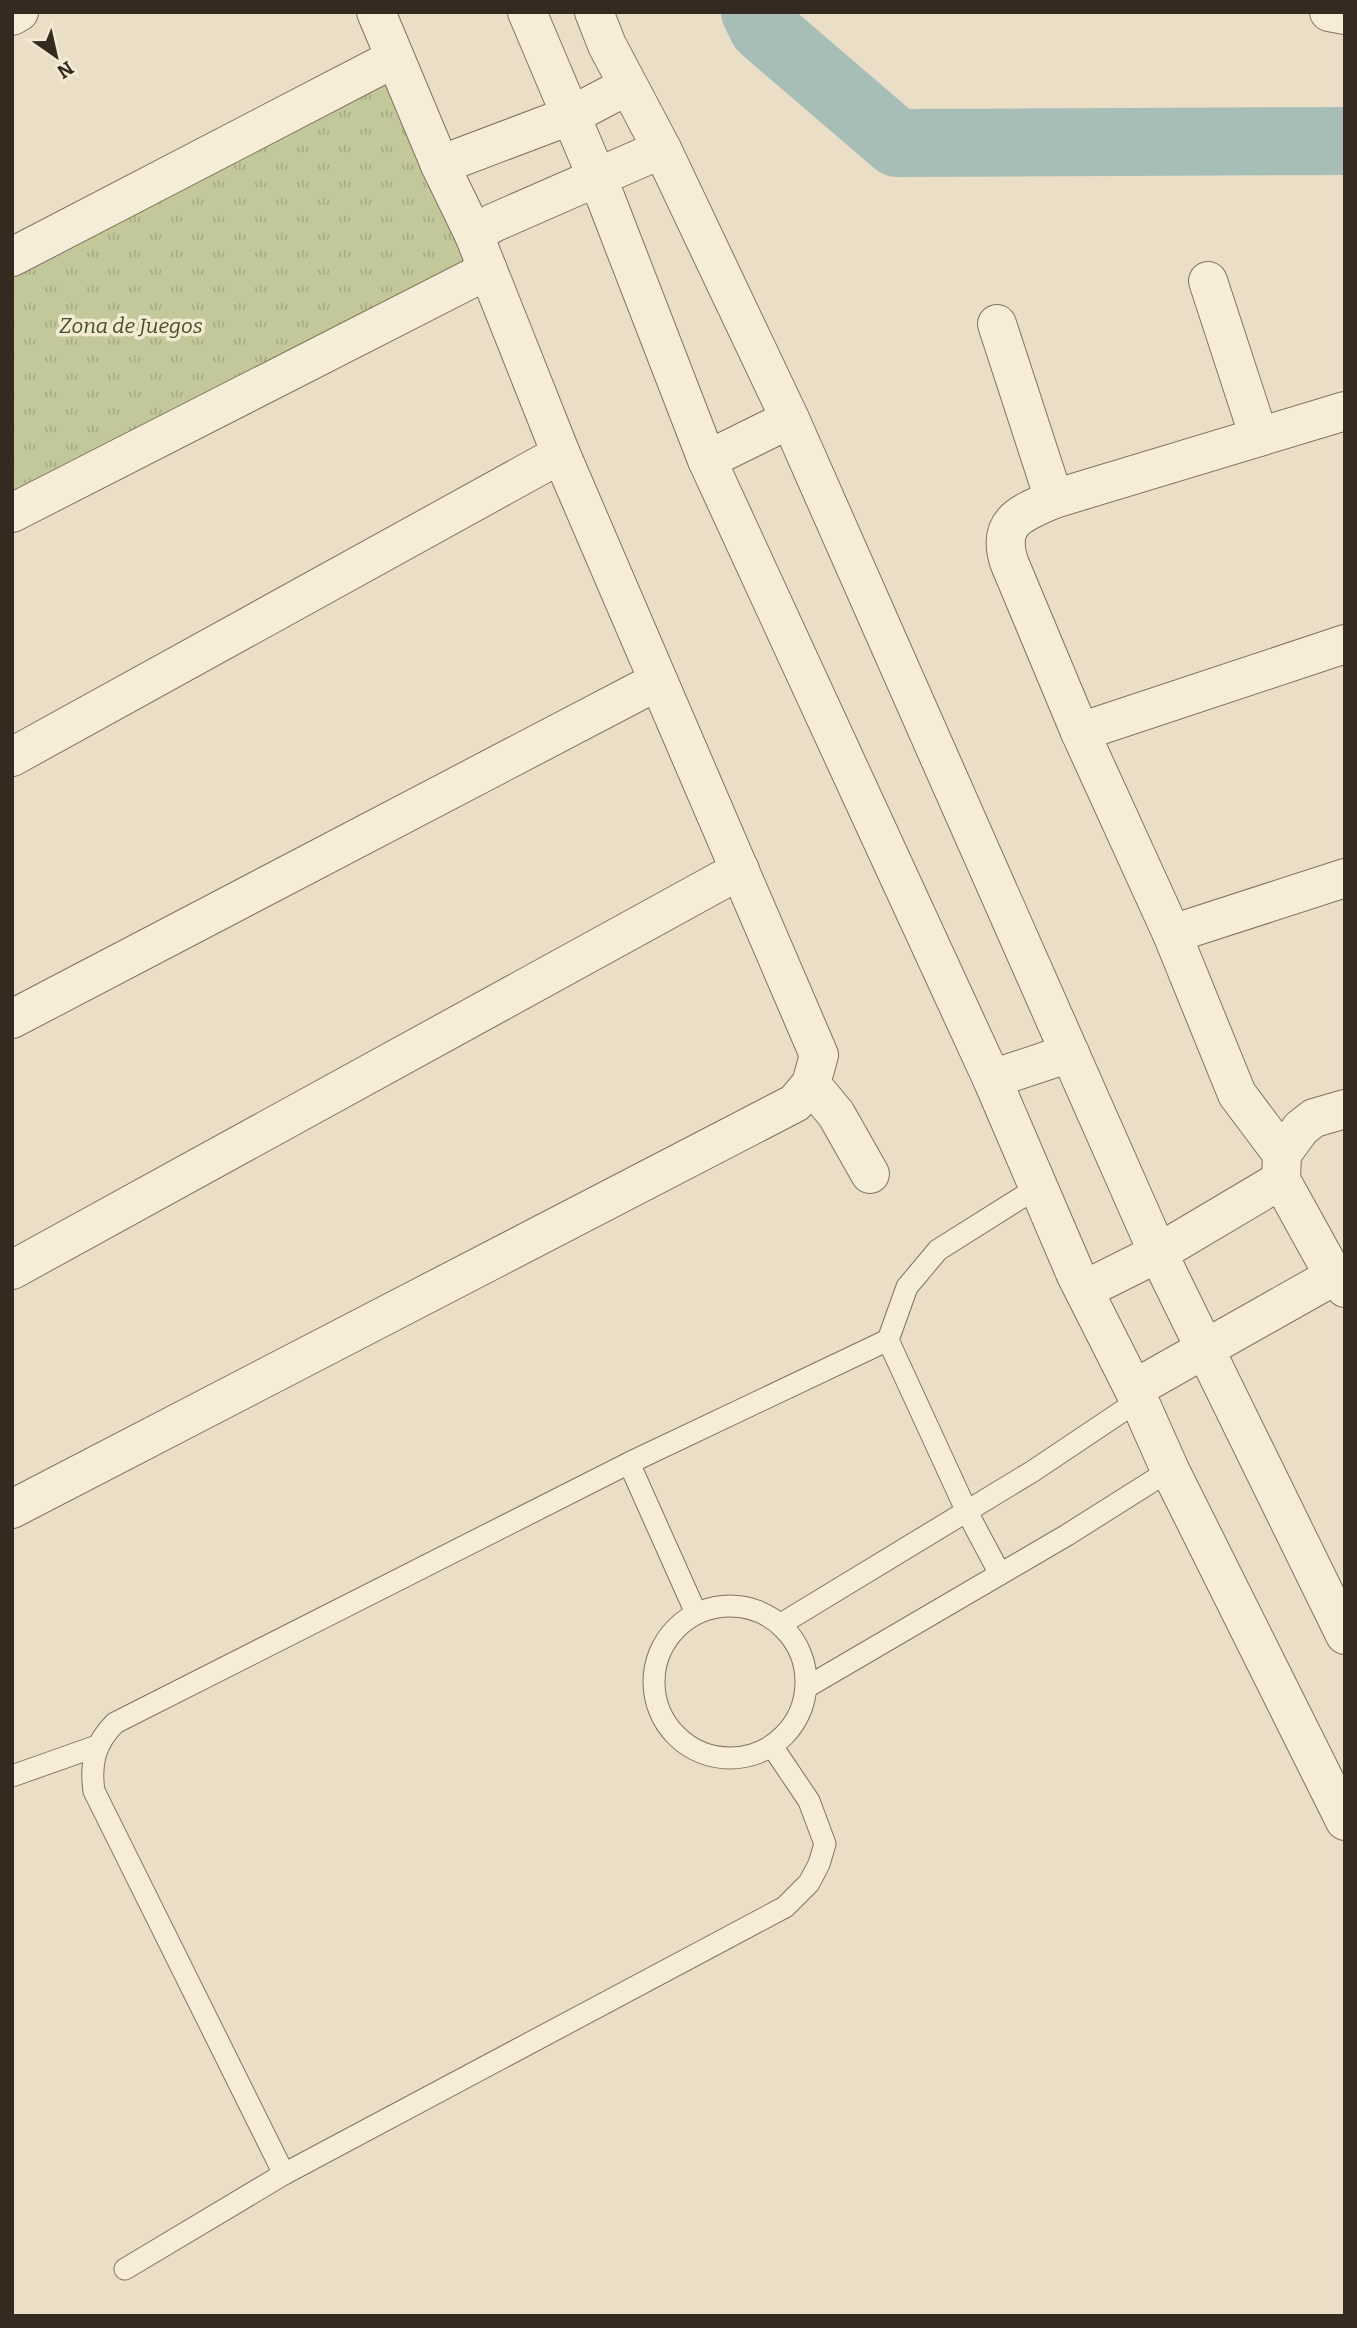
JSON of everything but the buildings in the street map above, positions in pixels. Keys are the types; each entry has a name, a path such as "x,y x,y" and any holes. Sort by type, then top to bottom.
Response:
{"street":[{"path":"12,16 19,12"},
{"path":"12,1509 795,1102 811,1084 819,1055 561,454 474,235 440,165 376,12"},
{"path":"527,12 572,115 707,460 992,1079 1084,1290 1137,1394 1170,1470 1345,1821"},
{"path":"594,12 627,86 662,149 790,419 1158,1253 1345,1635"},
{"path":"1329,12 1345,15"},
{"path":"12,257 396,58"},
{"path":"440,165 572,115 627,86"},
{"path":"474,235 493,223 662,149"},
{"path":"12,513 488,270"},
{"path":"1208,281 1259,437"},
{"path":"997,324 1054,499"},
{"path":"1137,1394 1204,1350 1339,1282 1281,1167 1237,1094 1172,934 1080,732 1005,549 1006,536 1014,519 1054,499 1345,411"},
{"path":"707,460 790,419"},
{"path":"12,757 561,454"},
{"path":"1080,732 1345,644"},
{"path":"12,1019 658,681"},
{"path":"12,1270 740,870"},
{"path":"1172,934 1345,878"},
{"path":"992,1079 1070,1053"},
{"path":"811,1084 836,1114 870,1174"},
{"path":"1084,1290 1158,1253 1281,1167 1301,1128 1314,1118 1345,1109"}],"lane":[{"path":"1000,1574 967,1512 888,1340 907,1287 938,1250 1038,1186"},
{"path":"284,2174 94,1791 93,1760 105,1733 115,1723 629,1463 888,1340"},
{"path":"781,1624 1033,1471 1137,1394"},
{"path":"629,1463 696,1613"},
{"path":"807,1687 1170,1470"},
{"path":"717,1606 740,1606 762,1611 781,1624 796,1642 805,1664 807,1687 801,1710 789,1731 772,1746 748,1757 724,1759 700,1753 678,1740 663,1720 654,1697 654,1672 661,1648 676,1628 696,1613 717,1606"},
{"path":"12,1776 97,1746"},
{"path":"125,2269 284,2174 770,1916 798,1896 819,1864 825,1844 809,1801 772,1746"}],"green space":[{"name":"Zona de Juegos","path":"397,65 481,263 12,510 12,267"}],"waterway":[{"path":"755,12 763,28 897,143 1345,141"}]}
